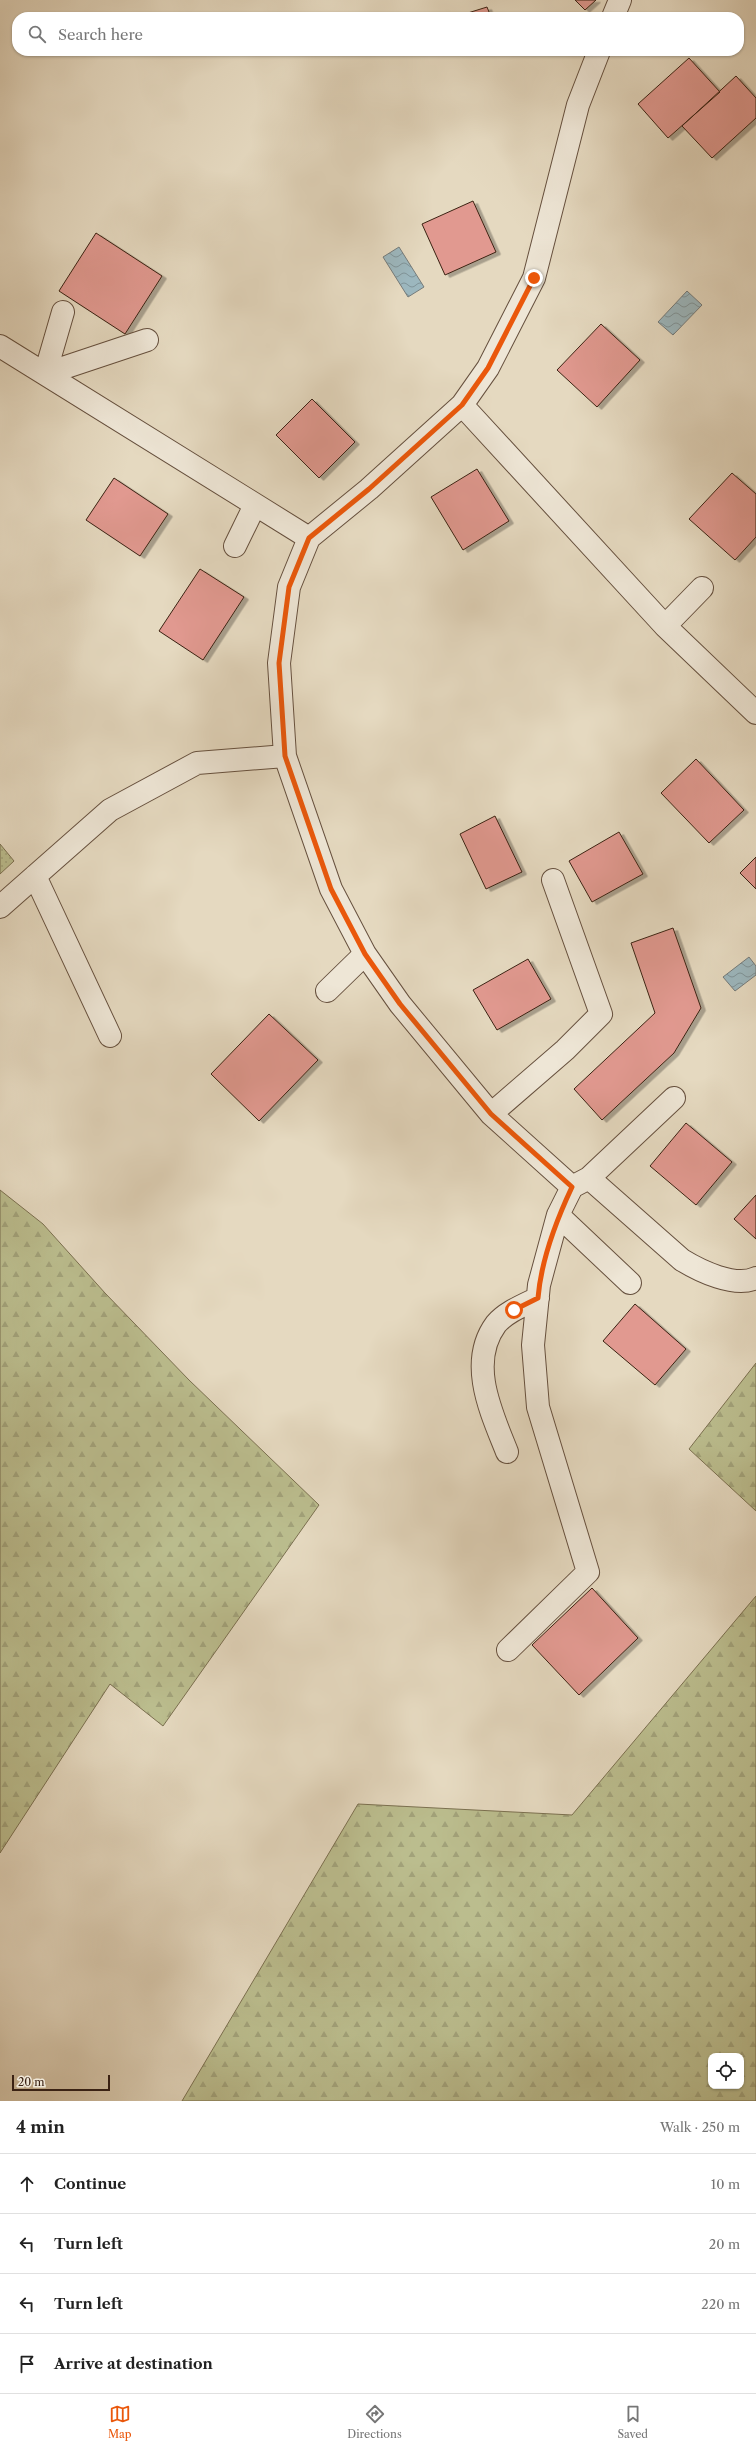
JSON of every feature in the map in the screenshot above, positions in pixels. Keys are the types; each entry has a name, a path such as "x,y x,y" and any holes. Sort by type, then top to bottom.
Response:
{"street":[{"path":"615,12 620,0"},
{"path":"597,56 578,105 534,278 488,368 462,405 369,489 309,538 289,587 279,663 285,756 331,889 365,954 400,1004 491,1114 682,1260 700,1271 722,1278 751,1280 756,1278"},
{"path":"45,374 63,312"},
{"path":"45,374 148,340"},
{"path":"0,346 309,538"},
{"path":"462,405 665,626 756,714"},
{"path":"235,546 255,505"},
{"path":"665,626 702,588"},
{"path":"0,907 110,810 197,763 285,756"},
{"path":"36,876 110,1036"},
{"path":"491,1114 565,1050 600,1014 553,880"},
{"path":"327,991 365,954"},
{"path":"508,1650 588,1572 538,1407 533,1346 539,1285 558,1215 580,1182 674,1098"},
{"path":"558,1215 630,1282"},
{"path":"507,1452 488,1405 482,1371 486,1345 497,1324 514,1310 538,1298"}],"green space":[{"path":"0,844 14,861 0,874"},
{"path":"0,1190 43,1224 105,1293 189,1380 319,1505 163,1726 110,1684 0,1853"},
{"path":"756,1363 756,1511 689,1449"},
{"path":"756,1596 756,2101 182,2101 358,1804 572,1815"}],"water":[{"path":"399,247 424,287 408,297 383,257"},
{"path":"687,291 702,305 673,335 658,322"},
{"path":"749,957 756,966 756,975 735,991 723,977"}],"building":[{"path":"575,0 596,0 585,10"},
{"path":"487,7 489,12 471,12"},
{"path":"689,58 720,92 668,138 638,104"},
{"path":"736,76 756,98 756,118 712,158 682,126"},
{"path":"473,201 496,252 445,275 422,224"},
{"path":"96,233 162,276 125,334 59,291"},
{"path":"601,324 640,360 597,407 557,370"},
{"path":"312,399 355,442 319,478 276,435"},
{"path":"477,469 509,521 463,550 431,497"},
{"path":"732,473 756,494 756,537 735,560 689,519"},
{"path":"114,478 168,514 140,556 86,520"},
{"path":"200,569 244,597 203,660 159,631"},
{"path":"696,759 744,810 709,843 661,793"},
{"path":"495,816 522,872 486,889 460,834"},
{"path":"619,832 643,874 592,902 569,861"},
{"path":"756,857 756,889 740,873"},
{"path":"673,928 701,1008 674,1053 602,1120 574,1089 655,1013 631,943"},
{"path":"528,959 551,999 497,1030 473,990"},
{"path":"269,1014 318,1060 259,1121 211,1074"},
{"path":"686,1123 732,1162 696,1205 650,1166"},
{"path":"756,1195 756,1239 734,1219"},
{"path":"635,1304 686,1349 655,1385 603,1341"},
{"path":"592,1588 638,1638 579,1695 532,1645"}],"route":[{"path":"514,1310 538,1298 539,1285 558,1215 572,1187 491,1114 400,1004 365,954 331,889 285,756 279,663 289,587 309,538 369,489 462,405 488,368 534,278"}]}
